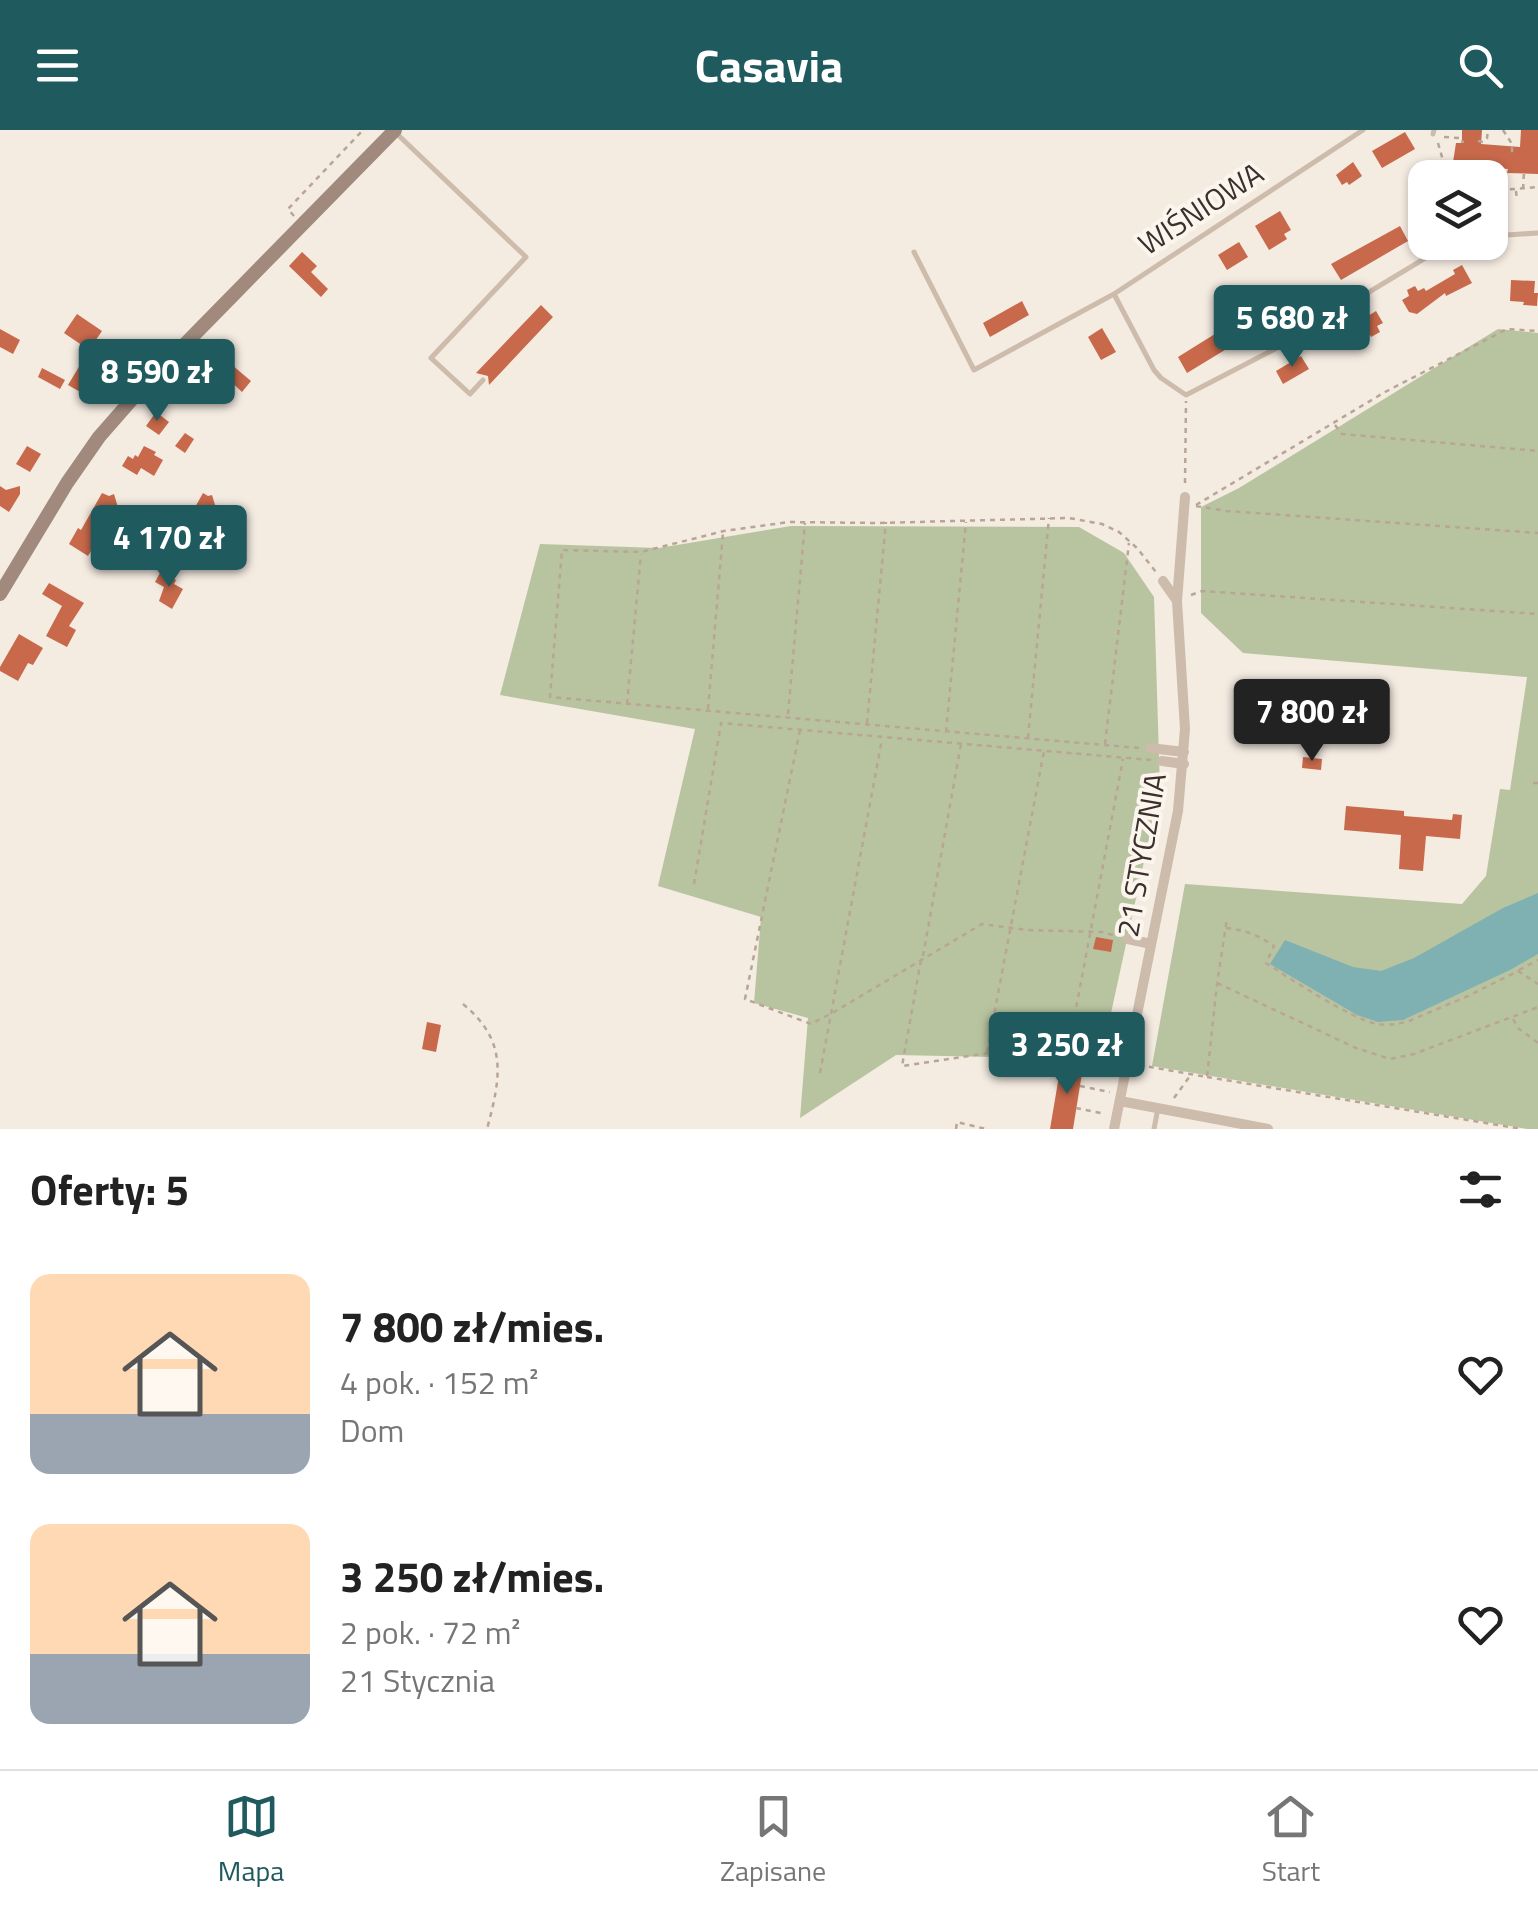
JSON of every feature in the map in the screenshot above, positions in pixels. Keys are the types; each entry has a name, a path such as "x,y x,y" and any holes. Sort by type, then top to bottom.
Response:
{"street":[{"path":"0,594 99,437 141,389 394,131"},
{"name":"21 STYCZNIA","path":"1116,1126 1178,811 1184,758 1186,728 1177,601 1185,497"},
{"path":"1163,581 1177,601"},
{"path":"1150,748 1184,758"},
{"path":"1162,762 1184,758"},
{"path":"1128,939 1152,944"},
{"path":"1106,1062 1127,1065"},
{"path":"1120,1098 1203,1123 1268,1129"}],"lane":[{"name":"WIŚNIOWA","path":"914,252 974,370 1114,294 1362,130"},
{"path":"394,131 526,257 432,358 470,394 483,380"},
{"path":"1508,234 1538,232"},
{"path":"1114,294 1154,370 1186,395 1273,350 1422,260"},
{"path":"1154,1129 1162,1109"}],"path":[{"path":"1450,137 1451,130"},
{"path":"1478,141 1487,138 1488,130"},
{"path":"1503,130 1512,144 1512,153"},
{"path":"1443,160 1437,136 1464,142"},
{"path":"1523,188 1524,172"},
{"path":"1508,190 1538,188"},
{"path":"1516,189 1517,200"},
{"path":"1538,331 1506,329 1385,392 1196,506 1227,512 1538,533"},
{"path":"1185,497 1186,395"},
{"path":"1333,423 1342,434 1538,450"},
{"path":"1028,738 1050,517"},
{"path":"1150,748 550,697 562,550 641,552 758,525 805,521 1079,518 1119,532 1163,581"},
{"path":"946,732 966,520"},
{"path":"788,717 805,521"},
{"path":"867,725 886,522"},
{"path":"708,711 723,532"},
{"path":"1104,745 1129,540"},
{"path":"627,704 641,552"},
{"path":"1202,591 1538,614"},
{"path":"694,884 721,723 1162,762"},
{"path":"800,730 746,999 811,1024 982,924 1100,932 1128,939"},
{"path":"820,1072 883,737"},
{"path":"961,744 902,1066 986,1054 1106,1062"},
{"path":"986,1054 1044,751"},
{"path":"1066,1060 1123,758"},
{"path":"1208,1077 1227,919"},
{"path":"1226,928 1260,936 1274,946 1266,963 1374,1024 1400,1024 1538,960"},
{"path":"1518,971 1538,984"},
{"path":"1217,983 1356,1048 1390,1058 1414,1054 1538,1007"},
{"path":"462,1004 490,1033 497,1057 497,1085 487,1129"},
{"path":"1512,1018 1518,1028 1538,1043"},
{"path":"1127,1065 1522,1129"},
{"path":"1162,1109 1190,1075"},
{"path":"1080,1086 1120,1098"},
{"path":"1076,1108 1116,1126"},
{"path":"956,1129 957,1122 986,1129"}],"green space":[{"path":"1498,329 1538,333 1538,1129 1152,1066 1185,884 1462,904 1486,876 1500,789 1510,790 1527,677 1243,653 1201,613 1201,507 1239,488"},
{"path":"791,526 1079,527 1124,553 1154,597 1160,788 1101,1059 896,1055 800,1118 808,1018 754,1003 761,917 658,886 695,729 500,695 540,544 659,548"}],"water":[{"path":"1538,893 1538,954 1403,1020 1378,1022 1357,1015 1270,964 1285,940 1353,967 1381,971 1414,958"}],"building":[{"path":"1462,130 1482,130 1481,144 1520,147 1521,130 1538,130 1538,174 1508,173 1508,160 1453,160 1456,143 1462,143"},
{"path":"1405,132 1415,149 1382,168 1372,151"},
{"path":"1353,162 1362,176 1342,185 1336,175"},
{"path":"1280,211 1291,230 1284,234 1287,239 1269,250 1255,226"},
{"path":"1400,226 1408,241 1341,280 1331,264"},
{"path":"1239,242 1248,257 1227,270 1218,255"},
{"path":"302,252 317,266 311,272 328,289 321,297 289,266"},
{"path":"1462,265 1472,283 1446,296 1445,293 1417,314 1409,312 1402,300 1409,296 1407,290 1415,286 1418,291 1426,291 1455,274 1453,270"},
{"path":"1511,280 1535,281 1537,306 1510,301"},
{"path":"1282,298 1292,314 1187,373 1178,357"},
{"path":"1022,301 1029,315 990,337 983,323"},
{"path":"541,305 553,317 489,385 488,376 476,373"},
{"path":"1376,311 1383,323 1377,326 1380,332 1363,339 1355,324"},
{"path":"77,314 102,331 89,350 64,333"},
{"path":"1102,328 1116,352 1101,360 1088,337"},
{"path":"0,329 20,340 13,354 0,347"},
{"path":"218,348 251,381 242,392 209,359"},
{"path":"1301,356 1309,369 1283,384 1276,371"},
{"path":"83,360 97,368 82,393 68,385"},
{"path":"42,368 65,380 60,389 38,377"},
{"path":"200,369 206,374 187,399 179,392"},
{"path":"156,412 169,422 159,435 146,426"},
{"path":"185,433 194,439 185,453 175,446"},
{"path":"27,446 41,454 30,472 16,464"},
{"path":"144,446 163,460 154,476 141,468 137,475 122,466 128,456 138,457"},
{"path":"0,486 6,490 20,486 20,494 9,512 0,506"},
{"path":"102,493 114,494 120,514 115,513 88,556 69,544"},
{"path":"203,493 212,495 216,508 210,518 194,509"},
{"path":"161,571 183,589 172,609 159,601 164,587 155,582"},
{"path":"49,583 84,603 69,626 76,630 67,647 46,636 62,606 42,594"},
{"path":"19,634 43,648 18,681 0,671 0,667"},
{"path":"1303,757 1322,759 1321,770 1302,768"},
{"path":"1346,806 1452,820 1453,814 1462,815 1460,839 1426,836 1423,871 1399,869 1401,835 1344,830"},
{"path":"1096,937 1113,940 1111,952 1093,949"},
{"path":"427,1022 441,1025 436,1052 422,1049"},
{"path":"1061,1064 1083,1067 1073,1129 1050,1129"}]}
